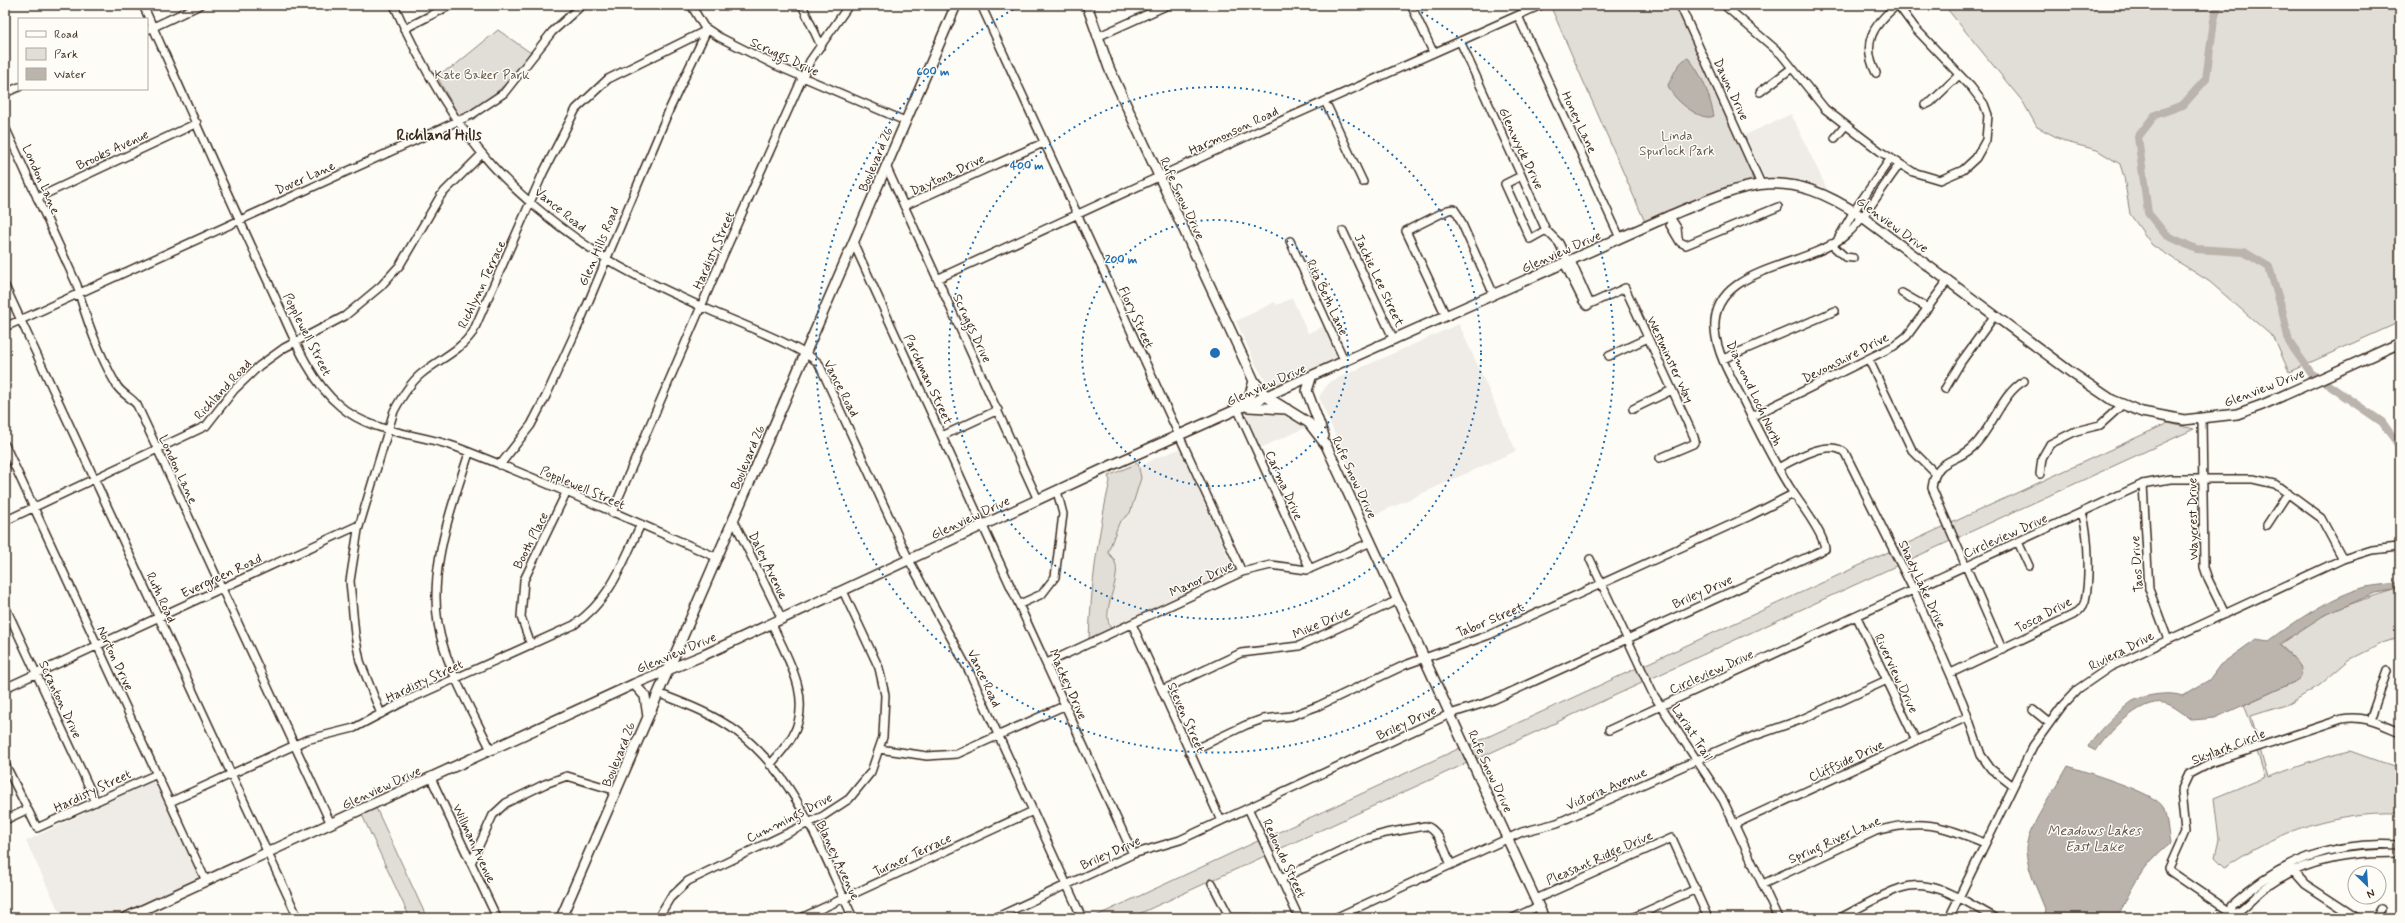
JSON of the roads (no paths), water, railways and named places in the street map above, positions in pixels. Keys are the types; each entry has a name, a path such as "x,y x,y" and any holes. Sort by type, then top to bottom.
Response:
{"main road":[{"name":"Boulevard 26","path":"564,917 648,717 660,694 956,5"},
{"name":"Rufe Snow Drive","path":"1087,5 1110,68 1254,381 1267,397 1309,423 1326,445 1544,918"},
{"name":"Glenview Drive","path":"125,918 634,684 772,624 1057,491 1620,238 1670,219 1731,191 1761,184 1790,184 1830,197 1857,214 1948,280 2072,373 2122,405 2162,417 2184,420 2237,414 2299,389 2400,342"},
{"path":"1311,378 1307,391 1326,445"},
{"path":"1226,416 1249,397 1254,381"},
{"path":"1241,409 1287,408"},
{"path":"634,684 660,694"},
{"path":"634,684 645,696 648,717"}],"street":[{"name":"Popplewell Street","path":"143,5 147,18"},
{"path":"150,28 200,5"},
{"name":"Vance Road","path":"394,5 404,29 424,68 482,154 501,174 531,201 568,232 636,276 816,361 823,371 909,560 956,645 1082,918"},
{"path":"404,29 451,5"},
{"name":"Dover Lane","path":"5,327 239,219 459,121 487,106 504,93 552,32 565,18 582,5"},
{"name":"Scruggs Drive","path":"691,5 699,21 707,30 732,44 803,78 905,121"},
{"path":"802,5 821,46"},
{"name":"Hardisty Street","path":"612,513 701,306 810,61 848,5"},
{"name":"Flory Street","path":"981,5 1242,572"},
{"path":"1098,37 1168,5"},
{"path":"1411,5 1433,52"},
{"name":"Harmonson Road","path":"937,279 1433,52 1541,5"},
{"name":"Dawn Drive","path":"1680,5 1761,184"},
{"path":"1724,5 1781,54 1818,102 1846,125 1900,164 1922,176 1940,180 1963,170 1979,154 1986,140 1988,115 1984,104 1915,28 1898,5 1880,22 1870,41 1868,54 1876,73"},
{"name":"Honey Lane","path":"1518,16 1620,238"},
{"name":"Popplewell Street","path":"150,28 197,123 239,219 297,342 314,376 326,393 362,422 436,441 469,453 641,524 718,558"},
{"name":"Richlynn Terrace","path":"381,714 364,673 354,628 351,572 359,525 388,429 403,395 415,379 455,352 473,332 566,125 586,97 608,79 707,30"},
{"name":"Glen Hills Road","path":"500,465 523,436 543,402 670,108 707,30"},
{"name":"Glenwyck Drive","path":"1460,41 1546,230 1559,243 1590,304 1625,288"},
{"path":"1760,92 1792,68"},
{"path":"1925,105 1931,102 1959,75"},
{"path":"5,93 18,87"},
{"path":"1325,101 1363,182"},
{"name":"Brooks Avenue","path":"37,198 197,123"},
{"path":"1835,138 1846,125"},
{"name":"London Lane","path":"5,127 79,293 83,308 115,381 119,389 137,405 331,824"},
{"name":"Daytona Drive","path":"904,206 1044,143"},
{"name":"Richland Road","path":"5,521 206,426 250,374 275,354 345,316 381,286 400,265 441,195 482,154"},
{"path":"1857,214 1891,158"},
{"path":"1857,214 1900,164"},
{"name":"Scruggs Drive","path":"886,166 1038,500"},
{"path":"1521,176 1505,184 1530,239 1546,230"},
{"path":"1670,219 1675,222 1680,242 1686,245 1778,207"},
{"path":"1446,316 1406,231 1448,210 1454,209 1494,295"},
{"name":"Diamond Loch North","path":"1824,546 1778,468 1723,359 1715,334 1715,318 1722,299 1730,288 1745,279 1814,254 1846,235 1857,214"},
{"name":"Jackie Lee Street","path":"1343,231 1394,340"},
{"name":"Rita Beth Lane","path":"1290,241 1345,362"},
{"name":"Parchman Street","path":"853,242 983,526"},
{"path":"1831,244 1845,257 1853,258"},
{"name":"Devonshire Drive","path":"1751,417 1869,360 1903,340 1948,280"},
{"name":"Ruth Road","path":"5,286 298,918"},
{"name":"Westminster Way","path":"1625,288 1695,441 1660,458"},
{"path":"1902,293 1928,308"},
{"path":"1723,359 1835,311"},
{"path":"1945,389 1961,362 1995,315"},
{"path":"1609,356 1648,338"},
{"path":"1869,360 1912,450 1935,473"},
{"path":"2002,649 1933,493 1935,473 1950,460 1972,448 1984,435 2014,388 2024,381"},
{"path":"1633,409 1672,390"},
{"path":"2040,474 2042,458 2050,444 2076,431 2100,425 2122,405"},
{"name":"Carma Drive","path":"1241,409 1310,569"},
{"path":"942,436 998,410"},
{"name":"Waycrest Drive","path":"2202,419 2204,566 2208,580 2225,614"},
{"name":"Norton Drive","path":"5,445 206,881"},
{"name":"Shady Lake Drive","path":"1778,468 1816,450 1829,448 1844,451 1914,591 1950,673 1975,742 1987,764 2013,786"},
{"path":"469,453 442,542 437,577 441,639 456,678 491,750"},
{"name":"Circleview Drive","path":"1609,730 1914,591 2142,484 2170,479 2204,479 2258,480 2275,484 2321,518 2343,559"},
{"name":"Taos Drive","path":"2142,484 2149,589 2168,640"},
{"path":"1020,604 1042,594 1055,577 1063,514 1057,491"},
{"name":"Booth Place","path":"531,645 521,617 524,580 566,493"},
{"path":"2267,525 2288,493"},
{"name":"Tabor Street","path":"1189,752 1252,723 1263,719 1291,716 1318,706 1423,658 1489,635 1794,494"},
{"name":"Tosca Drive","path":"1950,673 2073,615 2081,609 2086,586 2087,532 2082,513"},
{"name":"Daley Avenue","path":"734,521 782,619"},
{"name":"Hardisty Street","path":"170,802 294,745 314,737 342,732 456,678 574,625 595,608 611,589 641,524"},
{"name":"Evergreen Road","path":"5,688 359,525"},
{"name":"Mackey Drive","path":"983,526 1047,663 1132,854"},
{"name":"Manor Drive","path":"1047,663 1242,572 1271,565 1301,570 1310,569 1371,542"},
{"path":"2018,542 2029,566"},
{"name":"Briley Drive","path":"995,918 1132,854 1180,840 1450,714 1491,701 1825,549 1824,546"},
{"name":"Riviera Drive","path":"1949,918 2033,746 2049,723 2078,689 2097,675 2168,640 2343,559 2372,550 2399,548"},
{"name":"Lariat Trail","path":"1590,559 1626,639 1653,694 1697,760 1735,824 1778,918"},
{"name":"Cummings Drive","path":"658,918 670,898 688,881 809,823 832,810 862,786 871,772 879,750 885,723 886,700 883,682 844,591"},
{"name":"Mike Drive","path":"1162,690 1241,653 1299,646 1398,600"},
{"name":"Scranton Drive","path":"5,606 96,802"},
{"name":"Riverview Drive","path":"1857,616 1916,741"},
{"path":"770,764 792,735 797,724 801,705 800,689 772,624"},
{"name":"Steven Street","path":"1132,624 1221,821"},
{"path":"2370,720 2387,671"},
{"name":"Victoria Avenue","path":"1335,918 1508,838 1522,832 1557,823 1740,741 1800,720 1887,680"},
{"name":"Blaney Avenue","path":"660,694 695,707 730,727 748,740 770,764 789,787 809,823 853,918"},
{"path":"879,750 902,754 945,756 964,752 1066,705"},
{"path":"2033,710 2049,723"},
{"name":"Cliffside Drive","path":"1735,824 1967,717"},
{"name":"Skylark Circle","path":"2229,916 2170,871 2169,868 2185,832 2181,801 2181,787 2185,778 2192,771 2210,763 2329,721 2352,717 2370,720 2400,732"},
{"path":"5,764 26,810 5,820"},
{"name":"Hardisty Street","path":"26,810 37,828 156,774"},
{"path":"471,863 493,815 498,809 545,784 567,776 617,792"},
{"name":"Willman Avenue","path":"431,778 497,918"},
{"name":"Redondo Street","path":"1248,808 1299,918"},
{"name":"Turner Terrace","path":"801,918 1033,811"},
{"name":"Spring River Lane","path":"1763,884 1876,831 1898,826 1934,824 1985,843"},
{"path":"1281,879 1365,839 1386,833 1425,826 1430,828 1436,834 1451,865"},
{"name":"Pleasant Ridge Drive","path":"1513,918 1537,903 1672,838 1696,889"},
{"path":"2229,916 2232,905 2252,886 2289,864 2323,851 2356,845 2400,845"},
{"path":"2229,916 2239,911 2266,887 2294,871 2340,856 2400,854"},
{"path":"2289,864 2305,884 2357,918"},
{"path":"1212,883 1229,918 1250,918"},
{"path":"1840,918 1902,888 1926,886 1937,888 1994,916"},
{"path":"1632,918 1696,889 1708,918"},
{"path":"2376,918 2381,909"},
{"path":"2229,916 2239,918"}],"water":[{"path":"1688,58 1705,86 1714,116 1702,116 1687,108 1674,96 1670,90 1668,85 1676,69 1681,62"},
{"path":"2400,583 2400,589 2375,593 2323,616 2281,643 2280,645 2283,649 2299,664 2301,668 2300,678 2294,682 2215,718 2193,720 2175,708 2164,703 2155,703 2145,706 2125,719 2116,727 2096,751 2088,747 2095,736 2108,722 2133,701 2158,694 2182,696 2209,680 2220,665 2256,639 2269,641 2291,625 2340,596 2366,587"},
{"name":"Meadows Lakes East Lake","path":"2068,766 2134,789 2157,801 2163,807 2170,843 2145,868 2133,886 2118,918 2043,918 2045,909 2029,866 2026,852 2027,843 2030,833 2042,809"}],"waterway":[{"path":"2218,5 2214,20 2206,79 2183,105 2155,115 2138,137 2148,213 2166,235 2196,249 2244,252 2269,267 2282,309 2289,342 2311,373 2382,422 2400,447"}],"district":[{"name":"Richland Hills","path":"439,135"}],"park label":[{"name":"Kate Baker Park","path":"482,74"},
{"name":"Linda Spurlock Park","path":"1677,142"}]}
